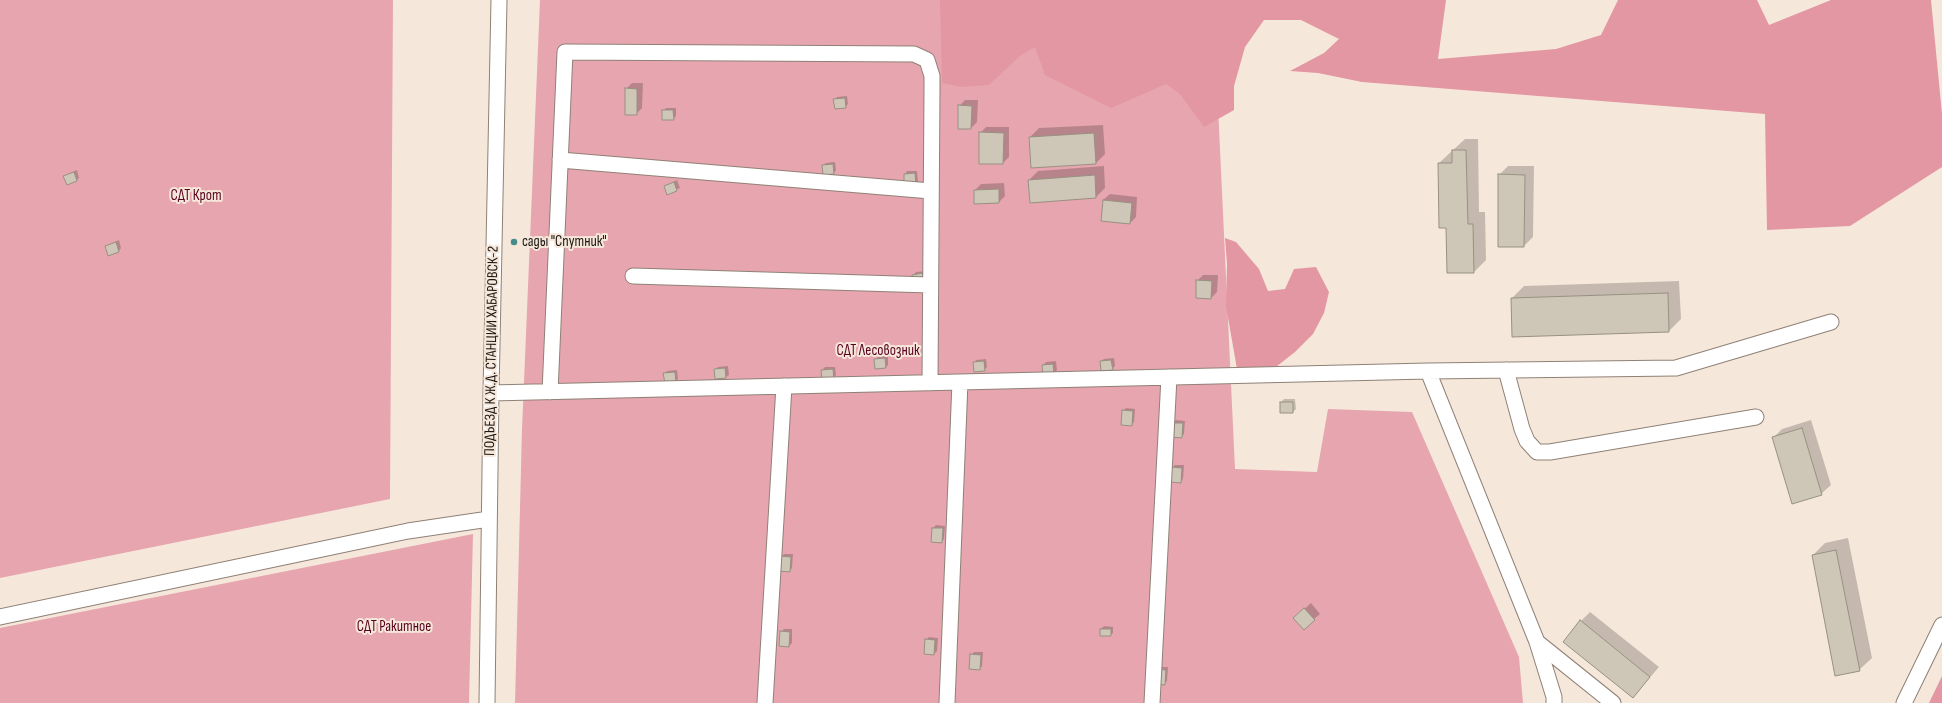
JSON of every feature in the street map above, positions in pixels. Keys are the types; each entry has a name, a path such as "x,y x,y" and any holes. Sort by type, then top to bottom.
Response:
{"street":[{"name":"ПОДЪЕЗД К Ж.Д. СТАНЦИИ ХАБАРОВСК-2","path":"487,703 491,393 499,0"},
{"path":"550,392 564,52 914,54 928,60 932,76 930,383"},
{"path":"560,160 931,192"},
{"path":"633,276 930,286"},
{"path":"491,393 1428,371 1676,368 1831,322"},
{"path":"1506,370 1522,429 1527,441 1537,452 1550,452 1756,417"},
{"path":"1428,371 1537,642 1554,697 1554,703"},
{"path":"1152,703 1169,377"},
{"path":"947,703 960,382"},
{"path":"765,703 784,386"},
{"path":"0,617 408,531 489,519"},
{"path":"1904,703 1942,625"},
{"path":"1537,642 1613,703"}],"green space":[{"name":"СДТ Крот","path":"0,0 393,0 390,499 0,578"},
{"name":"СДТ Лесовозник","path":"540,0 1213,0 1235,469 1317,472 1328,409 1412,412 1519,657 1523,703 515,703 522,429"},
{"name":"СДТ Ракитное","path":"473,534 469,703 0,703 0,628"}],"shaded area":[{"path":"940,0 1446,0 1438,59 1556,49 1601,35 1618,0 1757,0 1769,25 1831,0 1931,0 1942,114 1942,167 1850,226 1767,230 1765,114 1362,82 1318,73 1290,71 1324,53 1339,39 1301,20 1264,20 1245,47 1234,86 1234,110 1204,127 1180,94 1166,84 1111,108 1045,75 1035,47 1021,55 989,85 961,87 942,83"},
{"path":"1225,238 1236,242 1259,269 1268,291 1285,289 1294,269 1316,267 1329,292 1324,313 1313,334 1295,352 1272,370 1237,369 1226,306 1227,264"},
{"path":"1942,676 1942,703 1929,703"}],"building":[{"path":"625,88 637,89 637,115 625,115"},
{"path":"845,98 846,108 835,109 833,99"},
{"path":"958,105 972,106 971,129 958,129"},
{"path":"662,110 673,110 674,120 662,120"},
{"path":"979,132 1004,133 1003,164 979,164"},
{"path":"1094,133 1096,164 1031,168 1029,137"},
{"path":"1452,150 1466,150 1468,224 1473,224 1474,273 1447,273 1446,228 1439,228 1438,163 1452,163"},
{"path":"833,164 834,174 823,175 822,165"},
{"path":"74,172 77,181 67,185 63,176"},
{"path":"915,173 916,185 904,186 904,174"},
{"path":"1498,174 1525,175 1524,247 1498,247"},
{"path":"1095,175 1096,198 1030,203 1028,180"},
{"path":"674,182 677,191 667,195 664,186"},
{"path":"999,189 999,203 974,204 974,190"},
{"path":"1103,200 1132,203 1130,224 1101,221"},
{"path":"116,242 119,252 108,256 105,246"},
{"path":"923,273 924,283 913,284 912,275"},
{"path":"1196,280 1212,281 1211,299 1196,298"},
{"path":"1668,293 1669,332 1512,337 1511,298"},
{"path":"885,358 886,368 875,369 874,359"},
{"path":"1111,360 1113,370 1101,371 1100,361"},
{"path":"984,361 985,371 974,372 973,362"},
{"path":"1053,364 1054,374 1043,375 1042,365"},
{"path":"725,368 726,378 715,379 714,369"},
{"path":"833,369 834,379 822,380 821,370"},
{"path":"675,372 676,382 665,383 663,373"},
{"path":"1280,402 1293,402 1293,413 1280,413"},
{"path":"1122,410 1133,411 1132,426 1121,425"},
{"path":"1172,423 1183,423 1182,438 1171,437"},
{"path":"1802,428 1822,495 1792,504 1772,437"},
{"path":"1171,467 1182,468 1181,483 1170,482"},
{"path":"932,528 943,528 942,543 931,542"},
{"path":"1836,550 1860,671 1835,676 1812,555"},
{"path":"780,556 791,557 790,572 779,571"},
{"path":"1304,608 1315,620 1304,630 1293,618"},
{"path":"1580,620 1650,677 1633,698 1563,642"},
{"path":"1100,629 1111,629 1111,636 1100,636"},
{"path":"780,631 790,632 789,647 779,646"},
{"path":"925,639 935,640 934,655 924,654"},
{"path":"970,654 981,655 980,670 969,669"},
{"path":"1155,669 1166,670 1165,685 1154,684"}],"place":[{"name":"сады \"Спутник\"","path":"514,242"}]}
